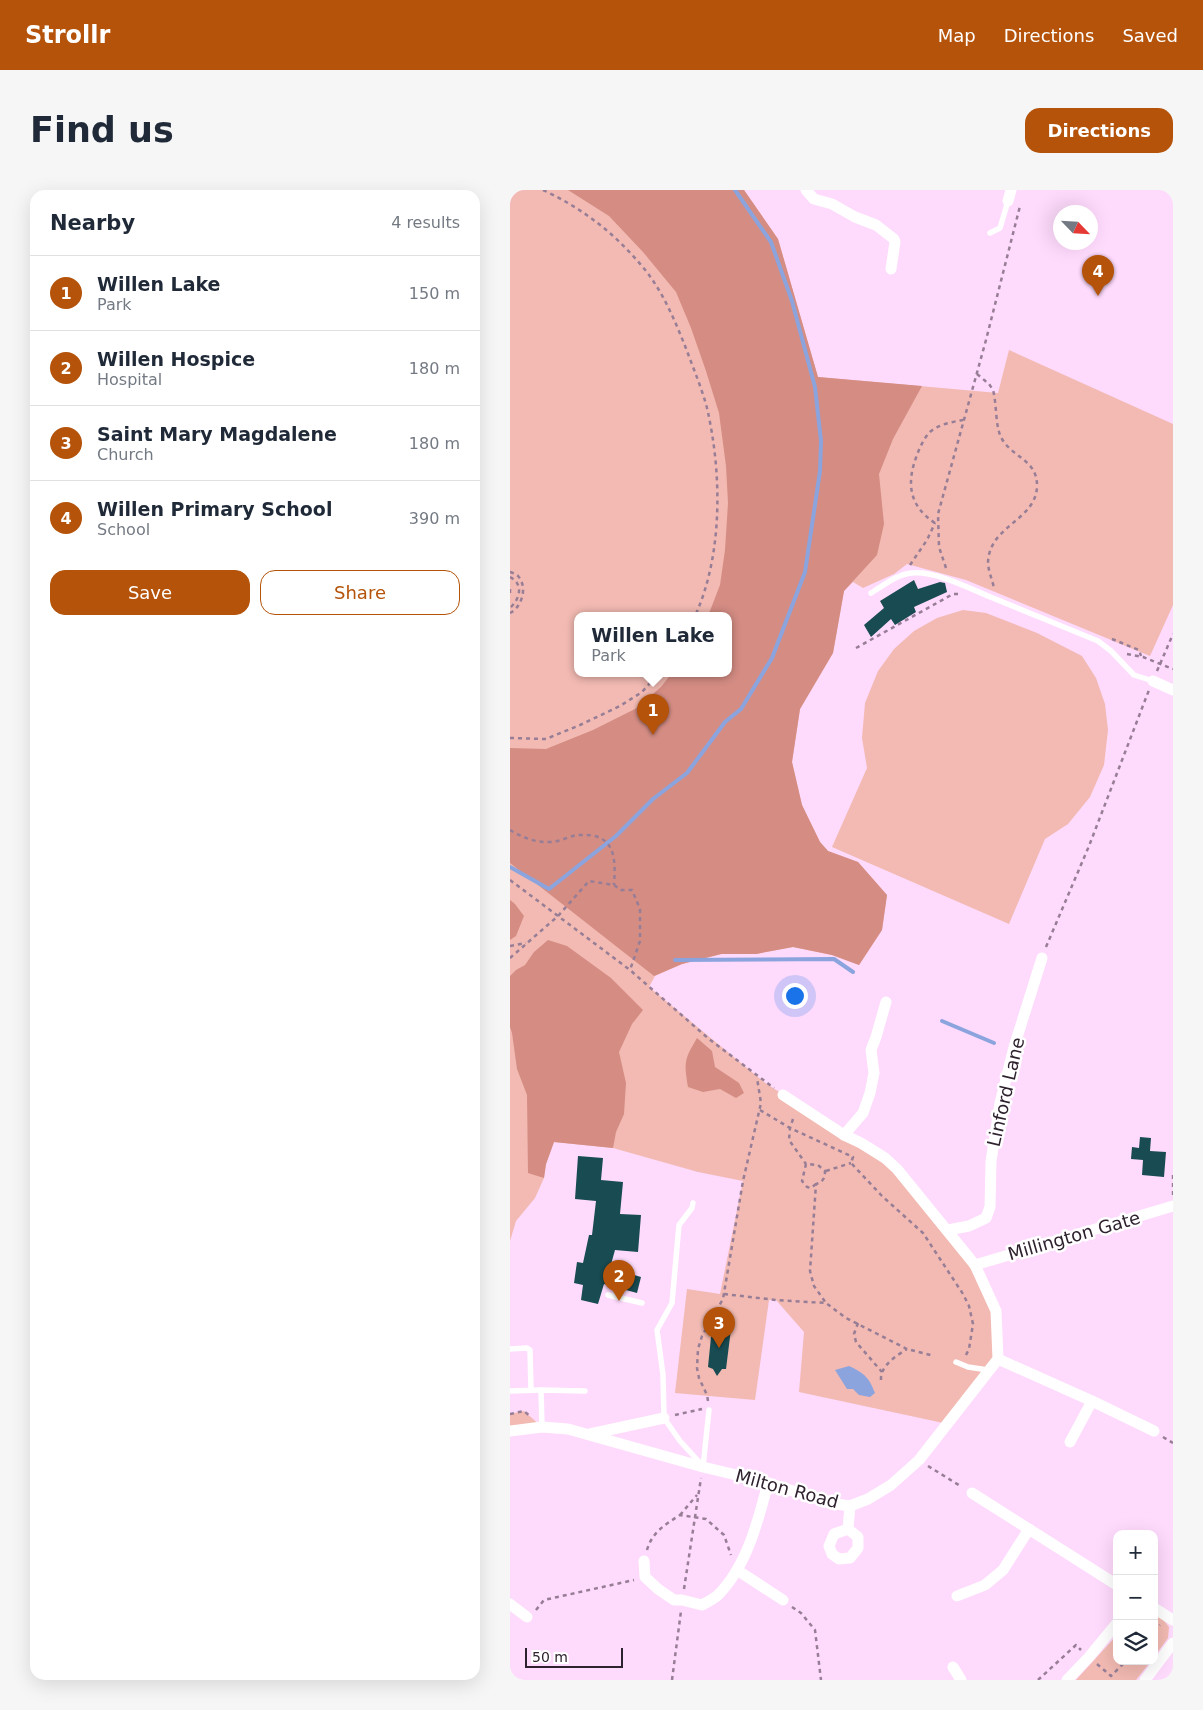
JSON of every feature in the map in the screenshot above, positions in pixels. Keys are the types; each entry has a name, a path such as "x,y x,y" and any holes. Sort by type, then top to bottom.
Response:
{"street":[{"path":"806,190 814,199 832,204 855,217 876,225 894,239 891,268"},
{"path":"1152,681 1173,690"},
{"name":"Linford Lane","path":"948,1230 969,1226 986,1218 990,1207 991,1161 1000,1103 1014,1047 1042,958"},
{"path":"844,1135 863,1112 870,1093 874,1073 871,1050 886,1002"},
{"path":"783,1095 844,1135 885,1158 897,1169 948,1230 975,1265 996,1310 998,1359 1154,1431"},
{"name":"Millington Gate","path":"975,1265 1173,1206"},
{"name":"Milton Road","path":"510,1431 542,1427 568,1429 768,1483 830,1503 850,1506 868,1499 891,1485 918,1460 998,1359"},
{"path":"1070,1442 1092,1401"},
{"path":"587,1435 664,1418"},
{"path":"644,1561 645,1577 674,1600 702,1605 718,1596 737,1570 755,1527 768,1483"},
{"path":"972,1493 1113,1582"},
{"path":"848,1529 850,1506"},
{"path":"957,1596 985,1585 1003,1570 1029,1529"},
{"path":"737,1570 783,1600"},
{"path":"510,1604 527,1617"},
{"path":"1158,1611 1173,1620"},
{"path":"1067,1680 1113,1628"},
{"path":"1145,1680 1173,1643"},
{"path":"953,1667 961,1680"}],"lane":[{"path":"990,233 1000,228 1010,196"},
{"path":"871,593 905,574 926,574 953,582 1093,640 1111,651 1134,675 1152,681"},
{"path":"693,1203 692,1208 679,1225 672,1303 657,1330 663,1375 664,1418 680,1441 703,1467"},
{"path":"608,1295 642,1303"},
{"path":"510,1349 527,1348 530,1350 531,1390"},
{"path":"956,1362 968,1367 988,1370"},
{"path":"510,1392 531,1390 585,1391"},
{"path":"541,1390 542,1427"},
{"path":"703,1467 709,1410"}],"path":[{"path":"542,190 568,202 594,219 646,271 664,299 679,330 693,367 706,406 712,436 717,484 716,530 709,578 696,612"},
{"path":"905,574 927,540 938,514 977,374 1020,205"},
{"path":"977,374 993,390 1002,439 1028,463 1036,475 1037,488 1033,501 1024,514 998,535 990,551 989,568 997,599"},
{"path":"935,523 921,512 916,504 912,494 911,476 920,446 931,431 946,424 963,420"},
{"path":"938,514 939,547 944,566 953,582"},
{"path":"510,572 518,576 523,587 522,601 510,613"},
{"path":"510,576 518,585 519,593 516,602 510,608"},
{"path":"856,648 953,594 967,593"},
{"path":"1093,640 1096,632 1139,650 1141,656"},
{"path":"1042,958 1089,846 1152,681 1173,634"},
{"path":"1111,651 1141,656 1173,669"},
{"path":"510,738 546,739 572,729 620,706 642,692 655,677"},
{"path":"510,830 525,839 548,843 563,841 578,835 599,836 610,845 614,856 614,885"},
{"path":"510,880 630,970 709,1039 757,1078 783,1095"},
{"path":"510,958 558,916 589,881 614,885 621,890 632,890 640,908 640,942 630,970"},
{"path":"510,946 528,942"},
{"path":"664,1418 709,1407 707,1395 696,1368 697,1355 702,1336 723,1299 743,1180 760,1110 761,1103 757,1078"},
{"path":"760,1110 790,1128 853,1157 851,1163"},
{"path":"794,1119 790,1128 789,1140 806,1164 802,1181 807,1187 811,1188 822,1181 825,1171"},
{"path":"825,1171 851,1163"},
{"path":"851,1163 882,1196 922,1233 963,1294 969,1306 973,1324 969,1349 964,1359 968,1367"},
{"path":"806,1164 818,1165 825,1171"},
{"path":"1173,1174 1173,1197"},
{"path":"816,1184 810,1271 814,1286 831,1308 907,1349 934,1356"},
{"path":"724,1294 826,1303"},
{"path":"858,1323 854,1334 856,1342 882,1372"},
{"path":"881,1380 882,1372 891,1361 907,1349"},
{"path":"918,1460 972,1493"},
{"path":"672,1680 682,1600 696,1517 697,1495 703,1467"},
{"path":"644,1561 653,1536 665,1524 680,1515 697,1495"},
{"path":"680,1515 706,1518 724,1535 737,1570"},
{"path":"527,1617 533,1614 544,1600 645,1577"},
{"path":"783,1600 801,1613 815,1630 821,1680"},
{"path":"1111,1676 1116,1680"}],"shaded area":[{"path":"510,190 744,190 778,239 818,377 998,393 1009,350 1173,424 1173,605 1150,656 966,580 907,564 894,574 863,588 853,582 844,591 833,653 800,709 792,762 802,805 820,842 828,851 858,862 887,895 882,930 859,965 832,955 793,947 756,954 722,954 682,964 655,976 649,987 764,1082 844,1135 885,1158 948,1230 996,1311 998,1359 948,1424 799,1392 804,1332 776,1300 769,1300 755,1400 675,1393 687,1289 720,1294 743,1181 698,1172 613,1148 554,1142 546,1164 544,1178 535,1198 516,1221 510,1241"},
{"path":"568,190 744,190 778,239 818,377 922,386 893,439 879,474 884,524 877,555 844,591 833,653 800,709 792,762 802,805 820,842 828,851 858,862 887,895 882,930 859,965 832,955 793,947 756,954 721,954 682,964 654,976 510,863 510,748 546,749 593,730 635,709 661,687 669,677 732,677 732,612 710,612 720,585 725,550 728,503 726,466 719,413 691,328 676,292 643,252 609,216"},
{"path":"963,610 986,613 1037,633 1082,656 1096,678 1105,704 1108,730 1104,765 1090,797 1068,824 1045,839 1009,924 832,847 867,768 862,738 865,703 878,671 894,649 914,631 937,618"},
{"path":"510,900 524,916 516,936 510,940"},
{"path":"548,940 567,946 611,978 643,1010 632,1024 619,1052 626,1083 624,1114 616,1132 613,1148 554,1142 546,1164 544,1178 528,1173 527,1095 517,1069 510,1027 510,976 525,965 534,952"},
{"path":"697,1038 712,1051 715,1067 739,1083 744,1093 736,1098 720,1089 703,1092 688,1087 686,1061"},
{"path":"524,1411 542,1427 510,1431 510,1414"},
{"path":"1158,1616 1169,1627 1168,1638 1158,1652"},
{"path":"1113,1639 1113,1665 1148,1665 1136,1680 1076,1680"}],"water":[{"path":"849,1366 865,1376 871,1383 875,1393 870,1397 859,1395 853,1389 847,1389 835,1370"}],"building":[{"path":"914,580 918,589 940,582 945,583 947,592 914,607 916,612 895,625 891,619 871,637 864,625 884,608 880,601"},
{"path":"1140,1137 1151,1138 1150,1151 1166,1152 1164,1177 1142,1175 1143,1160 1131,1159 1132,1147 1139,1148"},
{"path":"578,1156 603,1158 601,1180 623,1182 620,1214 641,1215 638,1252 615,1250 610,1268 641,1277 637,1293 604,1284 598,1304 581,1300 583,1285 574,1283 577,1262 583,1263 589,1235 592,1235 596,1201 575,1199"},
{"path":"712,1327 731,1329 726,1369 722,1369 717,1376 713,1369 708,1367"}],"waterway":[{"path":"510,867 549,889 616,836 653,799 687,773 725,722 741,709 772,658 805,572 820,471 821,441 815,387 792,301 771,242 735,190"},
{"path":"675,960 834,959 853,972"},
{"path":"942,1021 994,1043"}],"place":[{"name":"Willen Primary School","path":"1098,296"},
{"name":"Willen Lake","path":"653,735"},
{"name":"Willen Hospice","path":"619,1301"},
{"name":"Saint Mary Magdalene","path":"719,1348"}]}
